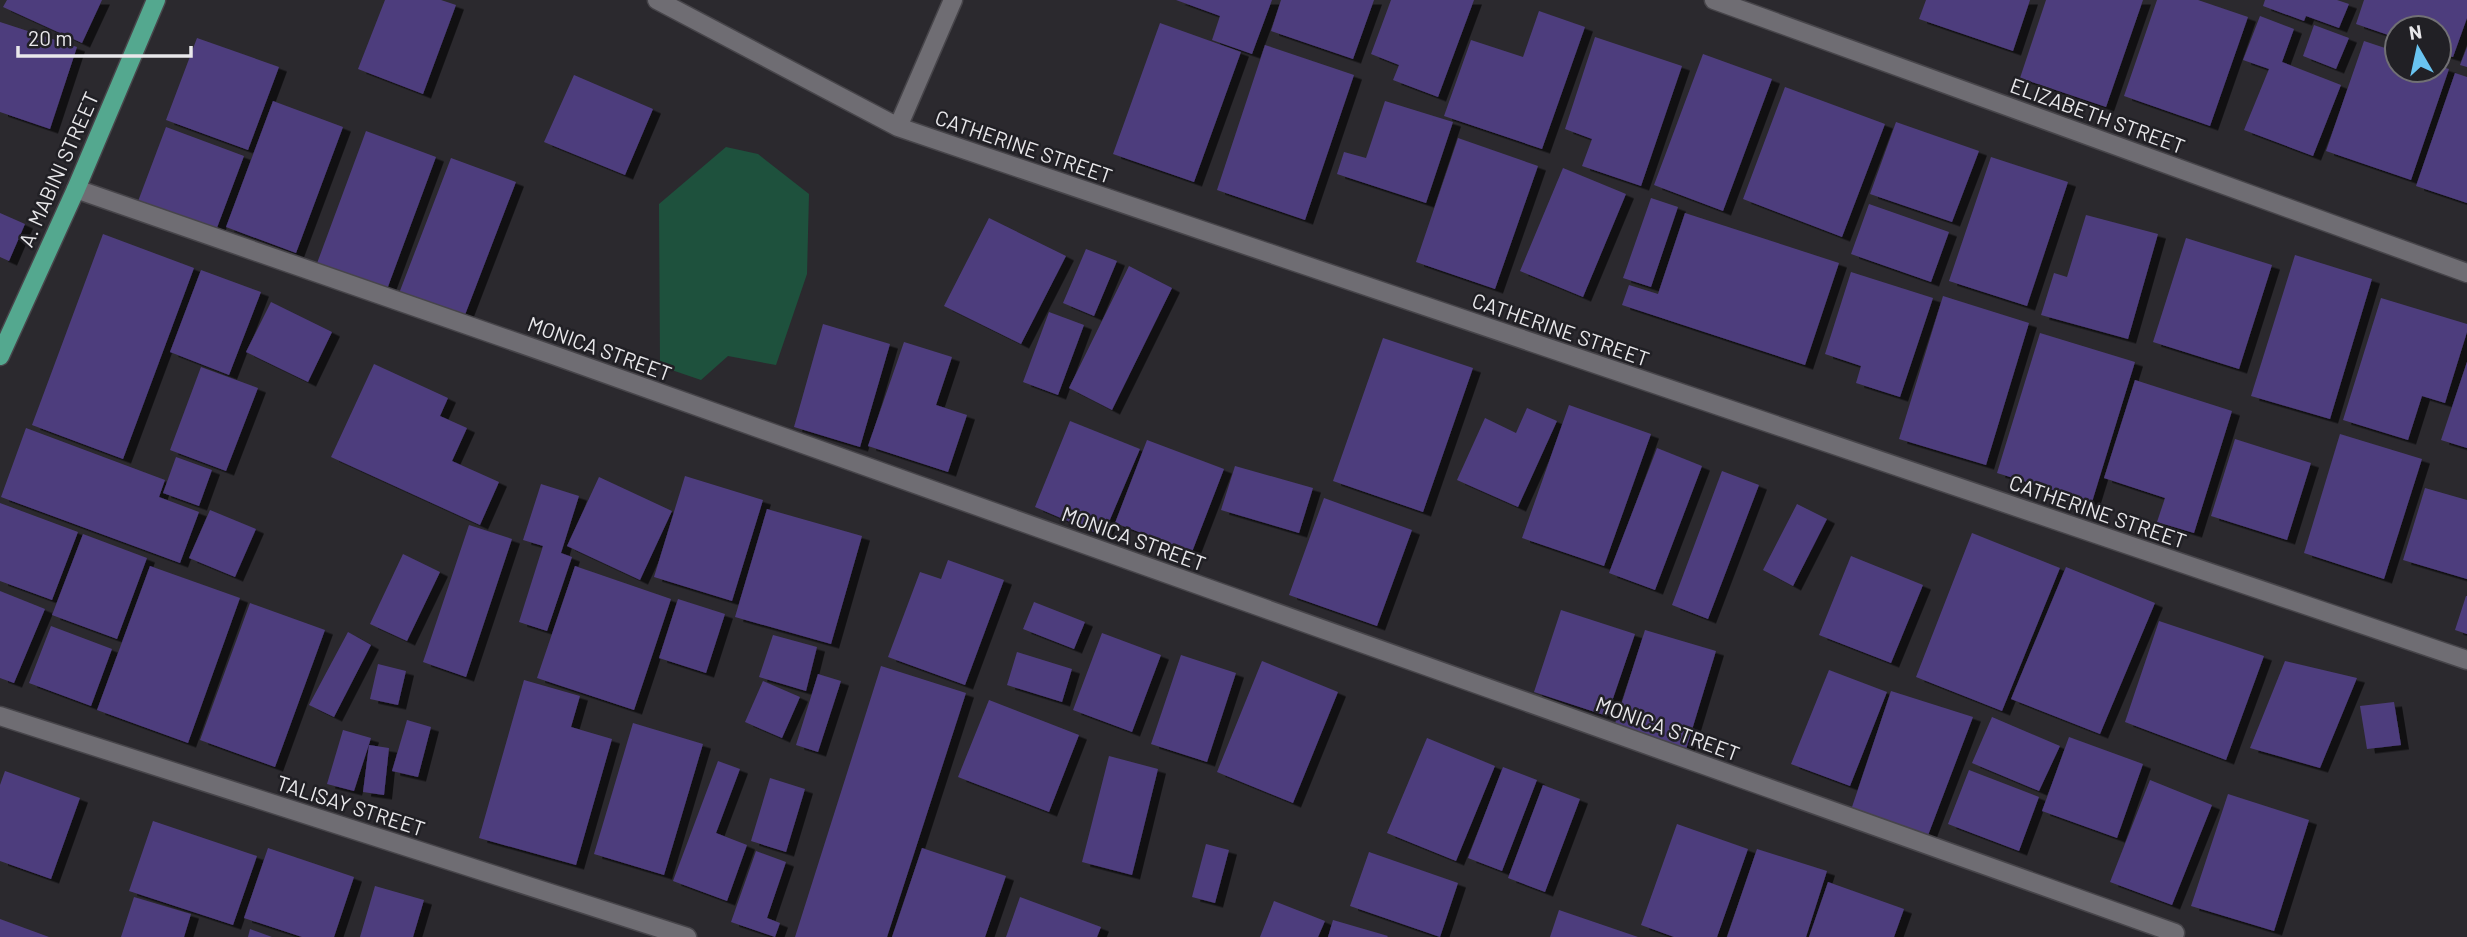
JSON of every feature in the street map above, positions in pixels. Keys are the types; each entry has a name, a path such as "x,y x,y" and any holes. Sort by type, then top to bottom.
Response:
{"main road":[{"name":"A. MABINI STREET","path":"0,356 76,189 156,0"}],"street":[{"name":"CATHERINE STREET","path":"657,0 898,127 2467,660"},
{"path":"898,127 953,0"},
{"name":"ELIZABETH STREET","path":"1714,0 2467,273"},
{"name":"MONICA STREET","path":"76,189 556,356 2175,933"},
{"name":"TALISAY STREET","path":"0,716 687,937"}],"green space":[{"path":"726,147 758,154 809,194 807,274 776,365 728,356 701,380 660,366 659,204"}],"building":[{"path":"7,0 102,0 82,43 3,7"},
{"path":"385,0 441,0 456,5 423,94 358,69"},
{"path":"1176,0 1272,0 1252,54 1212,40 1220,16"},
{"path":"1281,0 1374,0 1353,59 1271,31"},
{"path":"1391,0 1474,0 1438,97 1393,80 1399,65 1371,54"},
{"path":"1926,0 2030,0 2013,51 1919,19"},
{"path":"2046,0 2143,0 2106,107 2020,78"},
{"path":"2157,0 2198,0 2248,17 2210,126 2124,96"},
{"path":"2265,0 2337,0 2349,4 2339,28 2306,16 2304,21 2263,6"},
{"path":"2364,0 2467,0 2467,18 2453,57 2453,14 2383,14 2383,33 2356,24"},
{"path":"1539,11 1585,27 1542,149 1444,116 1471,40 1523,57"},
{"path":"2260,16 2294,29 2282,62 2341,85 2313,156 2244,130 2269,69 2243,60"},
{"path":"0,22 77,47 50,129 0,112"},
{"path":"1160,23 1241,52 1194,182 1113,154"},
{"path":"2314,25 2349,38 2336,69 2303,56"},
{"path":"1595,37 1682,66 1641,186 1582,166 1592,139 1565,129"},
{"path":"197,38 279,67 248,150 166,120"},
{"path":"2364,41 2383,47 2383,84 2444,84 2411,180 2326,151"},
{"path":"1265,45 1354,75 1305,220 1217,190"},
{"path":"2467,47 2467,67 2460,65"},
{"path":"1703,54 1772,79 1723,211 1654,185"},
{"path":"2455,73 2467,77 2467,203 2416,186"},
{"path":"574,75 653,109 625,175 544,142"},
{"path":"1785,87 1885,124 1842,237 1743,199"},
{"path":"273,101 343,127 296,253 226,227"},
{"path":"1385,101 1453,122 1426,203 1337,174 1344,152 1366,158"},
{"path":"1896,122 1979,151 1952,222 1870,194"},
{"path":"166,127 244,156 215,233 137,204"},
{"path":"366,131 436,157 386,292 316,266"},
{"path":"1458,138 1538,166 1495,289 1416,262"},
{"path":"1991,157 2068,182 2027,306 1949,281"},
{"path":"451,158 516,182 463,320 398,296"},
{"path":"1563,168 1626,194 1583,297 1520,271"},
{"path":"1651,198 1678,207 1651,287 1623,278"},
{"path":"1869,204 1949,232 1931,282 1851,254"},
{"path":"0,213 25,224 9,261 0,257"},
{"path":"1685,213 1839,263 1805,365 1622,305 1629,285 1658,294"},
{"path":"2086,215 2158,234 2128,339 2041,315 2054,273 2067,277"},
{"path":"989,218 1066,256 1021,344 944,306"},
{"path":"103,234 194,268 123,459 32,425"},
{"path":"2186,238 2272,265 2239,369 2153,342"},
{"path":"1086,249 1117,261 1094,316 1063,303"},
{"path":"2295,255 2372,279 2330,419 2251,396"},
{"path":"1129,266 1172,288 1112,410 1069,388"},
{"path":"201,270 261,292 229,375 170,352"},
{"path":"1851,272 1933,298 1900,397 1856,383 1861,366 1825,354"},
{"path":"1943,296 2029,323 1986,465 1899,439"},
{"path":"2381,298 2467,324 2467,332 2445,403 2422,396 2408,440 2343,420"},
{"path":"271,302 332,332 308,382 246,352"},
{"path":"1049,312 1084,325 1058,395 1023,382"},
{"path":"823,324 890,344 860,447 794,427"},
{"path":"2040,333 2135,362 2092,502 1997,473"},
{"path":"1383,338 1473,368 1423,512 1333,481"},
{"path":"904,342 952,357 936,405 967,415 948,472 868,446"},
{"path":"2467,362 2467,448 2441,440"},
{"path":"374,364 448,398 440,416 467,428 452,461 499,482 480,525 331,457"},
{"path":"201,367 258,388 226,471 170,450"},
{"path":"2135,380 2232,411 2194,533 2157,522 2165,498 2104,478"},
{"path":"1569,405 1651,434 1604,566 1522,538"},
{"path":"1527,408 1557,421 1518,507 1457,480 1485,418 1516,433"},
{"path":"1070,421 1140,449 1103,536 1035,507"},
{"path":"26,428 165,480 159,497 199,512 180,563 1,497"},
{"path":"2340,434 2422,459 2384,579 2304,553"},
{"path":"2235,439 2311,463 2287,540 2211,516"},
{"path":"1147,440 1224,469 1192,552 1115,523"},
{"path":"1657,448 1702,466 1655,590 1609,573"},
{"path":"176,457 212,470 199,506 163,493"},
{"path":"1235,466 1313,488 1299,533 1221,510"},
{"path":"1722,471 1759,485 1708,619 1672,605"},
{"path":"685,476 763,500 732,601 654,577"},
{"path":"599,477 672,511 640,580 567,546"},
{"path":"541,484 579,496 561,553 572,557 547,631 519,622 543,546 523,540"},
{"path":"2425,488 2467,500 2467,579 2403,560"},
{"path":"1324,498 1412,530 1377,626 1289,595"},
{"path":"0,503 78,532 52,600 0,581"},
{"path":"1797,504 1827,519 1793,586 1763,570"},
{"path":"767,509 862,536 831,644 735,617"},
{"path":"210,510 256,529 235,577 189,558"},
{"path":"469,525 512,539 466,677 423,662"},
{"path":"1972,533 2060,568 2002,711 1916,677"},
{"path":"83,534 147,558 117,639 52,615"},
{"path":"403,554 440,572 407,641 370,624"},
{"path":"1851,556 1923,585 1891,663 1819,635"},
{"path":"948,560 1004,580 965,685 888,657 920,572 941,579"},
{"path":"150,566 240,598 188,743 97,710"},
{"path":"575,566 671,599 634,710 537,678"},
{"path":"2066,567 2155,603 2100,734 2011,699"},
{"path":"0,591 45,609 14,683 0,678"},
{"path":"2467,596 2467,634 2455,630"},
{"path":"678,599 725,614 706,673 659,658"},
{"path":"1034,602 1085,622 1074,649 1023,629"},
{"path":"250,603 325,630 275,767 200,740"},
{"path":"1561,610 1635,634 1607,716 1534,692"},
{"path":"2159,621 2264,656 2226,760 2125,722"},
{"path":"51,626 112,649 91,706 29,683"},
{"path":"1645,630 1716,651 1684,756 1613,730"},
{"path":"348,632 371,645 334,717 309,705"},
{"path":"1102,633 1161,655 1132,732 1073,710"},
{"path":"773,635 817,647 806,691 759,677"},
{"path":"1017,652 1072,669 1062,702 1007,685"},
{"path":"1181,655 1236,673 1207,762 1151,744"},
{"path":"1262,661 1338,692 1293,803 1217,772"},
{"path":"2285,661 2357,678 2320,768 2250,748"},
{"path":"378,664 406,671 398,705 370,699"},
{"path":"881,666 966,693 887,937 795,937"},
{"path":"1829,670 1887,692 1850,786 1791,764"},
{"path":"818,674 841,681 818,752 796,745"},
{"path":"524,680 580,696 571,727 612,739 576,865 479,838"},
{"path":"763,681 800,697 782,738 745,722"},
{"path":"1891,691 1973,717 1927,838 1851,810"},
{"path":"989,700 1079,735 1049,812 958,777"},
{"path":"2394,702 2401,745 2367,749 2360,706"},
{"path":"1992,717 2060,746 2039,791 1972,763"},
{"path":"407,720 431,727 418,777 392,771"},
{"path":"633,723 703,744 664,875 594,854"},
{"path":"343,730 371,738 354,791 327,784"},
{"path":"2069,737 2143,764 2117,838 2042,811"},
{"path":"1427,738 1495,766 1456,861 1387,833"},
{"path":"369,745 389,748 384,795 363,792"},
{"path":"1109,756 1158,769 1132,875 1082,862"},
{"path":"718,761 740,769 716,833 747,845 727,901 673,881"},
{"path":"1503,767 1537,780 1502,871 1468,858"},
{"path":"1969,770 2039,797 2019,851 1948,824"},
{"path":"5,771 80,798 51,879 0,861 0,785"},
{"path":"770,778 805,789 786,852 751,841"},
{"path":"2150,780 2212,805 2172,905 2110,882"},
{"path":"1543,785 1580,799 1545,892 1508,878"},
{"path":"2228,794 2309,820 2274,931 2191,906"},
{"path":"153,821 257,856 233,925 129,891"},
{"path":"1677,824 1748,849 1717,937 1674,937 1641,925"},
{"path":"1206,844 1229,850 1215,903 1192,897"},
{"path":"268,848 354,877 334,937 302,937 244,918"},
{"path":"922,848 1006,876 985,937 892,937"},
{"path":"1757,849 1827,871 1806,937 1727,937"},
{"path":"756,851 786,862 767,918 780,923 775,937 731,922"},
{"path":"1369,852 1458,883 1440,937 1350,906"},
{"path":"1828,882 1904,909 1894,937 1809,937"},
{"path":"375,886 424,900 413,937 360,937"},
{"path":"134,897 191,914 184,937 121,937"},
{"path":"1020,897 1101,927 1097,937 1006,937"},
{"path":"1274,901 1325,921 1318,937 1260,937"},
{"path":"1559,910 1638,937 1550,937"},
{"path":"0,919 49,937 0,937"},
{"path":"1333,920 1388,936 1328,937"},
{"path":"250,929 272,937 248,937"}]}
